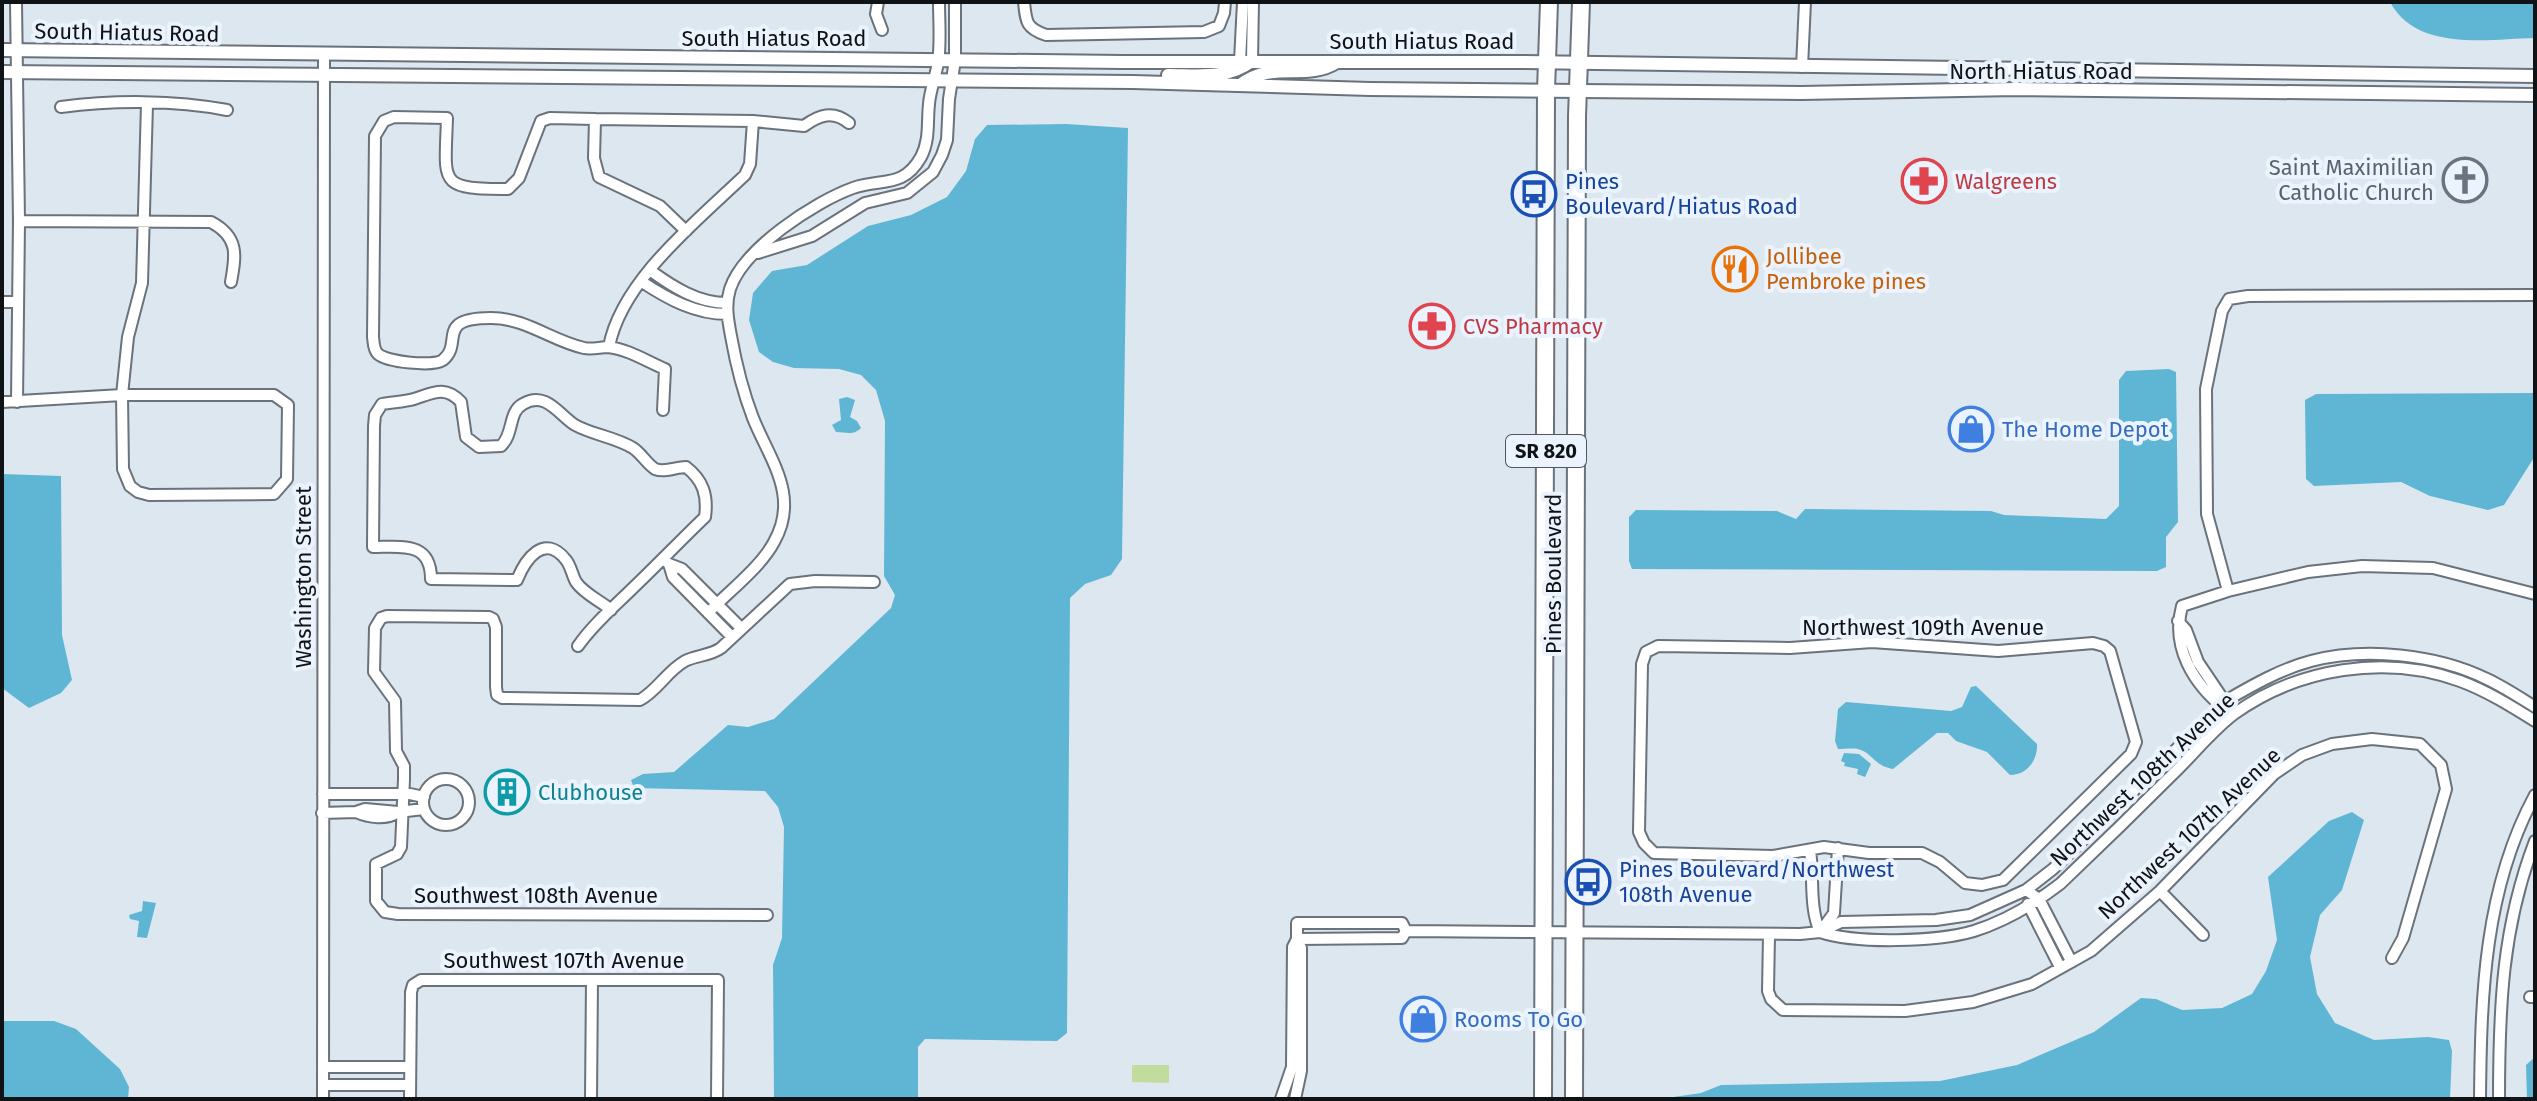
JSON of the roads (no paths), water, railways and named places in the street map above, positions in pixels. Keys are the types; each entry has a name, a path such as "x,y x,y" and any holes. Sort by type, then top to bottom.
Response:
{"highway":[{"name":"Pines Boulevard","path":"1543,1099 1546,90 1549,2"},
{"name":"Pines Boulevard","path":"1574,1099 1578,90 1581,2"}],"main road":[{"name":"South Hiatus Road","path":"8,50 939,60 1547,62"},
{"path":"1133,82 1160,74 1224,75 1239,71 1246,61"},
{"path":"1240,85 1254,74 1324,70 1340,61"},
{"name":"North Hiatus Road","path":"1547,62 2535,77"},
{"name":"South Hiatus Road","path":"2,72 1133,82 1370,89 1546,90"},
{"path":"2419,95 2432,85 2441,83 2518,82 2535,77"},
{"name":"North Hiatus Road","path":"1546,90 1801,93 2016,89 2535,95"}],"street":[{"path":"16,2 8,50 18,72 17,402"},
{"path":"878,2 876,14 882,30"},
{"path":"708,613 774,542 781,528 785,497 778,468 760,434 744,392 727,308 735,277 773,233 854,187 903,178 913,169 927,141 929,101 939,60 939,2"},
{"path":"757,253 812,236 865,203 907,193 925,180 938,164 945,147 953,81 955,2"},
{"path":"1024,2 1026,21 1033,31 1046,35 1204,32 1219,26 1225,2"},
{"path":"1243,2 1246,61"},
{"path":"1246,61 1253,2"},
{"path":"1802,67 1805,2"},
{"name":"Washington Street","path":"323,1099 324,55"},
{"path":"2,402 122,395 274,395 288,405 287,479 274,494 149,495 130,486 123,469 122,395 128,337 142,283 147,104"},
{"path":"61,107 147,104 197,105 227,110"},
{"path":"663,410 665,369 609,347 584,348 519,322 491,318 463,321 457,325 449,351 437,362 387,360 374,349 375,136 384,121 394,117 447,118 446,170 454,184 465,189 508,189 519,178 541,121 550,118 753,121 804,126 817,116 831,114 849,123"},
{"path":"595,119 594,158 599,177 660,206 686,231"},
{"path":"609,347 622,308 642,282 686,231 745,175 750,164 753,121"},
{"path":"19,221 211,222 223,229 234,245 231,282"},
{"path":"651,271 669,284 727,308"},
{"path":"642,282 700,312 727,308"},
{"path":"2228,591 2207,514 2206,389 2222,311 2229,299 2248,296 2535,295"},
{"path":"2,302 18,302"},
{"path":"578,646 611,610 666,562 705,517 704,489 694,473 686,467 655,468 625,443 573,424 557,408 537,401 518,407 510,435 501,446 479,447 469,441 464,432 461,402 455,395 440,390 414,399 382,404 375,415 374,426 373,547 411,547 422,552 428,559 431,579 517,580 529,556 537,550 551,550 566,560 581,587 611,610"},
{"path":"666,562 682,569 741,628"},
{"path":"666,562 673,577 732,637"},
{"path":"2233,715 2211,696 2189,667 2177,635 2182,606 2228,591 2308,572 2362,566 2433,568 2532,594"},
{"path":"402,805 404,766 396,751 395,701 393,694 374,672 375,628 381,618 484,616 493,619 496,627 496,687 497,695 502,698 640,700 687,660 714,653 790,584 815,581 874,582"},
{"name":"Northwest 109th Avenue","path":"1810,850 1773,856 1654,853 1644,843 1639,832 1642,664 1646,652 1658,646 1790,648 1872,642 1998,651 2093,643 2110,651 2136,742 2131,754 2003,880 1982,885 1965,883 1940,862 1922,853 1869,853 1838,848"},
{"name":"Northwest 108th Avenue","path":"1820,932 1841,922 1936,920 1970,915 2026,890 2053,869 2223,704 2260,680 2311,661 2384,655 2430,661 2486,678 2535,707"},
{"name":"Northwest 108th Avenue","path":"1406,931 1544,930 1769,935 1820,932 1841,939 1937,937 1973,931 2029,907 2071,873 2233,715 2288,685 2313,676 2358,668 2390,667 2459,680 2491,694 2535,721"},
{"name":"Northwest 107th Avenue","path":"1769,935 1768,991 1771,999 1783,1010 1905,1011 1973,1002 2032,984 2091,951 2160,891 2274,774 2302,755 2332,744 2372,739 2420,744 2441,765 2446,789 2403,938 2392,958"},
{"path":"439,780 454,781 465,791 468,805 461,819 447,825 433,821 424,809 424,797 432,784 439,780"},
{"path":"323,794 365,794 424,809"},
{"path":"360,811 365,794"},
{"path":"2480,1099 2481,1012 2486,951 2511,850 2535,795"},
{"path":"322,813 360,811 365,816 391,816 402,805 424,797"},
{"name":"Southwest 108th Avenue","path":"402,805 401,847 391,857 376,864 375,870 376,901 385,912 767,915"},
{"path":"2499,1099 2499,1034 2506,948 2513,907 2535,841"},
{"path":"1838,848 1834,872 1834,913 1820,932 1813,915 1810,850 1838,848"},
{"path":"2026,890 2039,899 2071,961"},
{"path":"2026,890 2029,907 2060,967"},
{"path":"2160,891 2203,935"},
{"name":"Northwest 108th Avenue","path":"1297,923 1402,923 1406,931 1402,938 1297,939 1297,923"},
{"path":"1281,1099 1292,1067 1293,947 1297,939"},
{"path":"1295,1099 1301,1071 1301,948 1297,939"},
{"name":"Southwest 107th Avenue","path":"409,1067 413,985 421,980 718,980 717,1099"},
{"path":"591,1099 592,980"},
{"path":"324,1067 409,1067 410,1099"},
{"path":"376,1085 377,1067"},
{"path":"323,1085 410,1085"}],"water":[{"path":"2390,2 2535,2 2535,38 2475,40 2435,36 2417,29 2402,18"},
{"path":"1066,124 1128,128 1122,559 1111,575 1085,584 1070,598 1067,1033 1057,1041 925,1039 918,1047 918,1099 774,1099 773,965 782,938 784,827 778,807 765,791 634,788 631,780 643,774 674,772 728,725 748,727 774,719 891,608 895,595 884,576 885,421 876,390 861,375 839,369 794,368 773,362 759,352 749,320 753,293 772,271 807,265 868,226 911,215 947,197 966,171 975,139 987,125"},
{"path":"2169,369 2176,372 2178,522 2166,537 2166,567 2157,571 1632,569 1629,561 1629,517 1636,510 1777,511 1796,519 1805,509 1991,511 2004,515 2106,519 2119,506 2119,380 2126,371"},
{"path":"2535,393 2535,456 2504,505 2488,510 2430,496 2401,482 2314,486 2306,479 2305,400 2316,394"},
{"path":"847,397 855,400 850,417 861,428 852,433 836,432 832,425 841,420 839,399"},
{"path":"2,474 61,476 62,635 72,680 61,693 29,708 2,688"},
{"path":"1976,686 2037,744 2033,761 2022,772 2010,775 1987,752 1956,741 1948,733 1937,733 1893,769 1858,749 1838,749 1835,741 1838,709 1846,702 1951,711 1962,707 1971,687"},
{"path":"1844,753 1859,754 1871,764 1865,777 1857,774 1858,769 1844,766 1845,763 1841,761"},
{"path":"2352,812 2364,820 2342,890 2320,915 2310,957 2317,994 2335,1023 2374,1040 2428,1037 2449,1040 2452,1051 2450,1099 1660,1099 1701,1093 1721,1085 1940,1081 2017,1065 2094,1032 2141,998 2156,999 2182,1010 2222,1008 2252,994 2266,971 2277,940 2268,877 2329,821"},
{"path":"143,901 156,903 147,938 137,937 139,921 130,919 129,915 142,911"},
{"path":"2,1021 54,1021 76,1029 120,1069 129,1087 128,1099 2,1099"},
{"path":"2535,1057 2535,1099 2527,1099 2526,1065"}],"place":[{"name":"Saint Maximilian Catholic Church","path":"2465,180"},
{"name":"Walgreens","path":"1924,181"},
{"name":"Pines Boulevard/Hiatus Road","path":"1534,194"},
{"name":"Jollibee Pembroke pines","path":"1735,269"},
{"name":"CVS Pharmacy","path":"1432,326"},
{"name":"The Home Depot","path":"1971,429"},
{"name":"Clubhouse","path":"507,792"},
{"name":"Pines Boulevard/Northwest 108th Avenue","path":"1588,882"},
{"name":"Rooms To Go","path":"1423,1019"}]}
